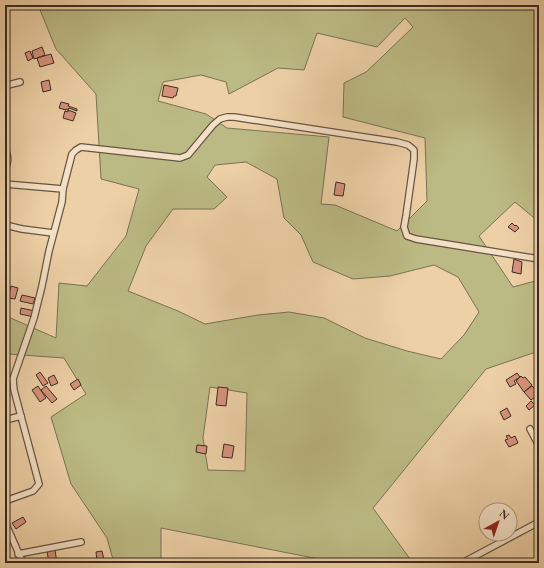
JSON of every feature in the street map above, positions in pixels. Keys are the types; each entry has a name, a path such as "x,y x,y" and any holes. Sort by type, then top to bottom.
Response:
{"street":[{"path":"5,88 8,85 20,82"},
{"path":"5,502 33,491 39,484 14,390 13,379 34,318 72,154 80,147 180,158 188,154 213,125 220,119 227,117 408,145 414,150 414,159 404,227 408,236 416,240 539,259"},
{"path":"5,148 8,163 5,171"},
{"path":"5,184 63,189"},
{"path":"5,225 53,233"},
{"path":"6,380 13,379"},
{"path":"5,420 21,416"},
{"path":"530,430 539,446"},
{"path":"5,522 23,563"},
{"path":"462,563 539,522"},
{"path":"18,554 81,542"}],"shaded area":[{"path":"38,5 539,5 539,222 515,202 479,236 513,287 539,280 539,351 486,369 373,508 413,563 330,563 324,560 161,528 161,563 114,563 107,538 71,484 51,417 86,394 64,358 5,353 5,313 6,316 56,338 59,283 87,286 126,236 139,189 101,179 96,94 56,49","holes":["405,18 413,27 366,72 344,83 343,117 425,138 427,201 397,231 335,205 321,204 329,137 227,128 206,114 158,101 163,82 201,75 226,82 229,94 278,68 304,70 317,33 377,47","246,162 277,179 284,218 301,235 313,262 353,279 390,276 434,265 458,277 479,312 464,335 441,359 407,351 365,338 324,318 289,312 258,315 205,324 178,311 128,291 146,246 173,209 214,209 227,197 207,177 215,165","210,387 247,393 245,471 208,470 203,438"]}],"building":[{"path":"42,47 45,55 34,59 32,51"},
{"path":"30,51 33,58 28,61 25,53"},
{"path":"51,54 54,63 40,67 37,58"},
{"path":"49,80 51,90 43,92 41,82"},
{"path":"164,85 178,88 176,96 173,98 162,96"},
{"path":"61,102 69,104 68,106 77,109 77,111 69,108 66,110 59,108"},
{"path":"68,110 76,113 73,121 63,118 65,111 68,112"},
{"path":"336,182 345,184 343,196 334,195"},
{"path":"512,223 519,228 515,232 508,227"},
{"path":"514,259 522,262 521,274 512,272"},
{"path":"11,286 18,288 15,299 8,298"},
{"path":"22,295 35,298 33,304 20,301"},
{"path":"21,308 35,311 34,317 20,314"},
{"path":"40,372 48,383 43,386 36,375"},
{"path":"517,373 520,377 514,381 516,384 510,387 506,380"},
{"path":"54,375 58,383 51,386 48,378"},
{"path":"521,376 523,378 525,377 532,385 524,392 516,381"},
{"path":"78,379 81,385 74,390 70,384"},
{"path":"38,386 46,398 40,402 32,390"},
{"path":"46,386 57,399 52,403 41,390"},
{"path":"532,386 539,394 531,400 524,392"},
{"path":"218,387 228,388 226,406 216,405"},
{"path":"531,401 535,405 529,410 526,406"},
{"path":"507,408 511,416 504,420 500,412"},
{"path":"509,435 511,438 515,436 518,443 509,447 505,440 508,439 506,436"},
{"path":"224,444 234,446 232,458 222,457"},
{"path":"197,445 207,446 206,454 196,452"},
{"path":"23,517 26,522 16,529 12,523"},
{"path":"55,550 57,563 49,563 47,551"},
{"path":"102,551 104,560 97,561 96,552"}]}
